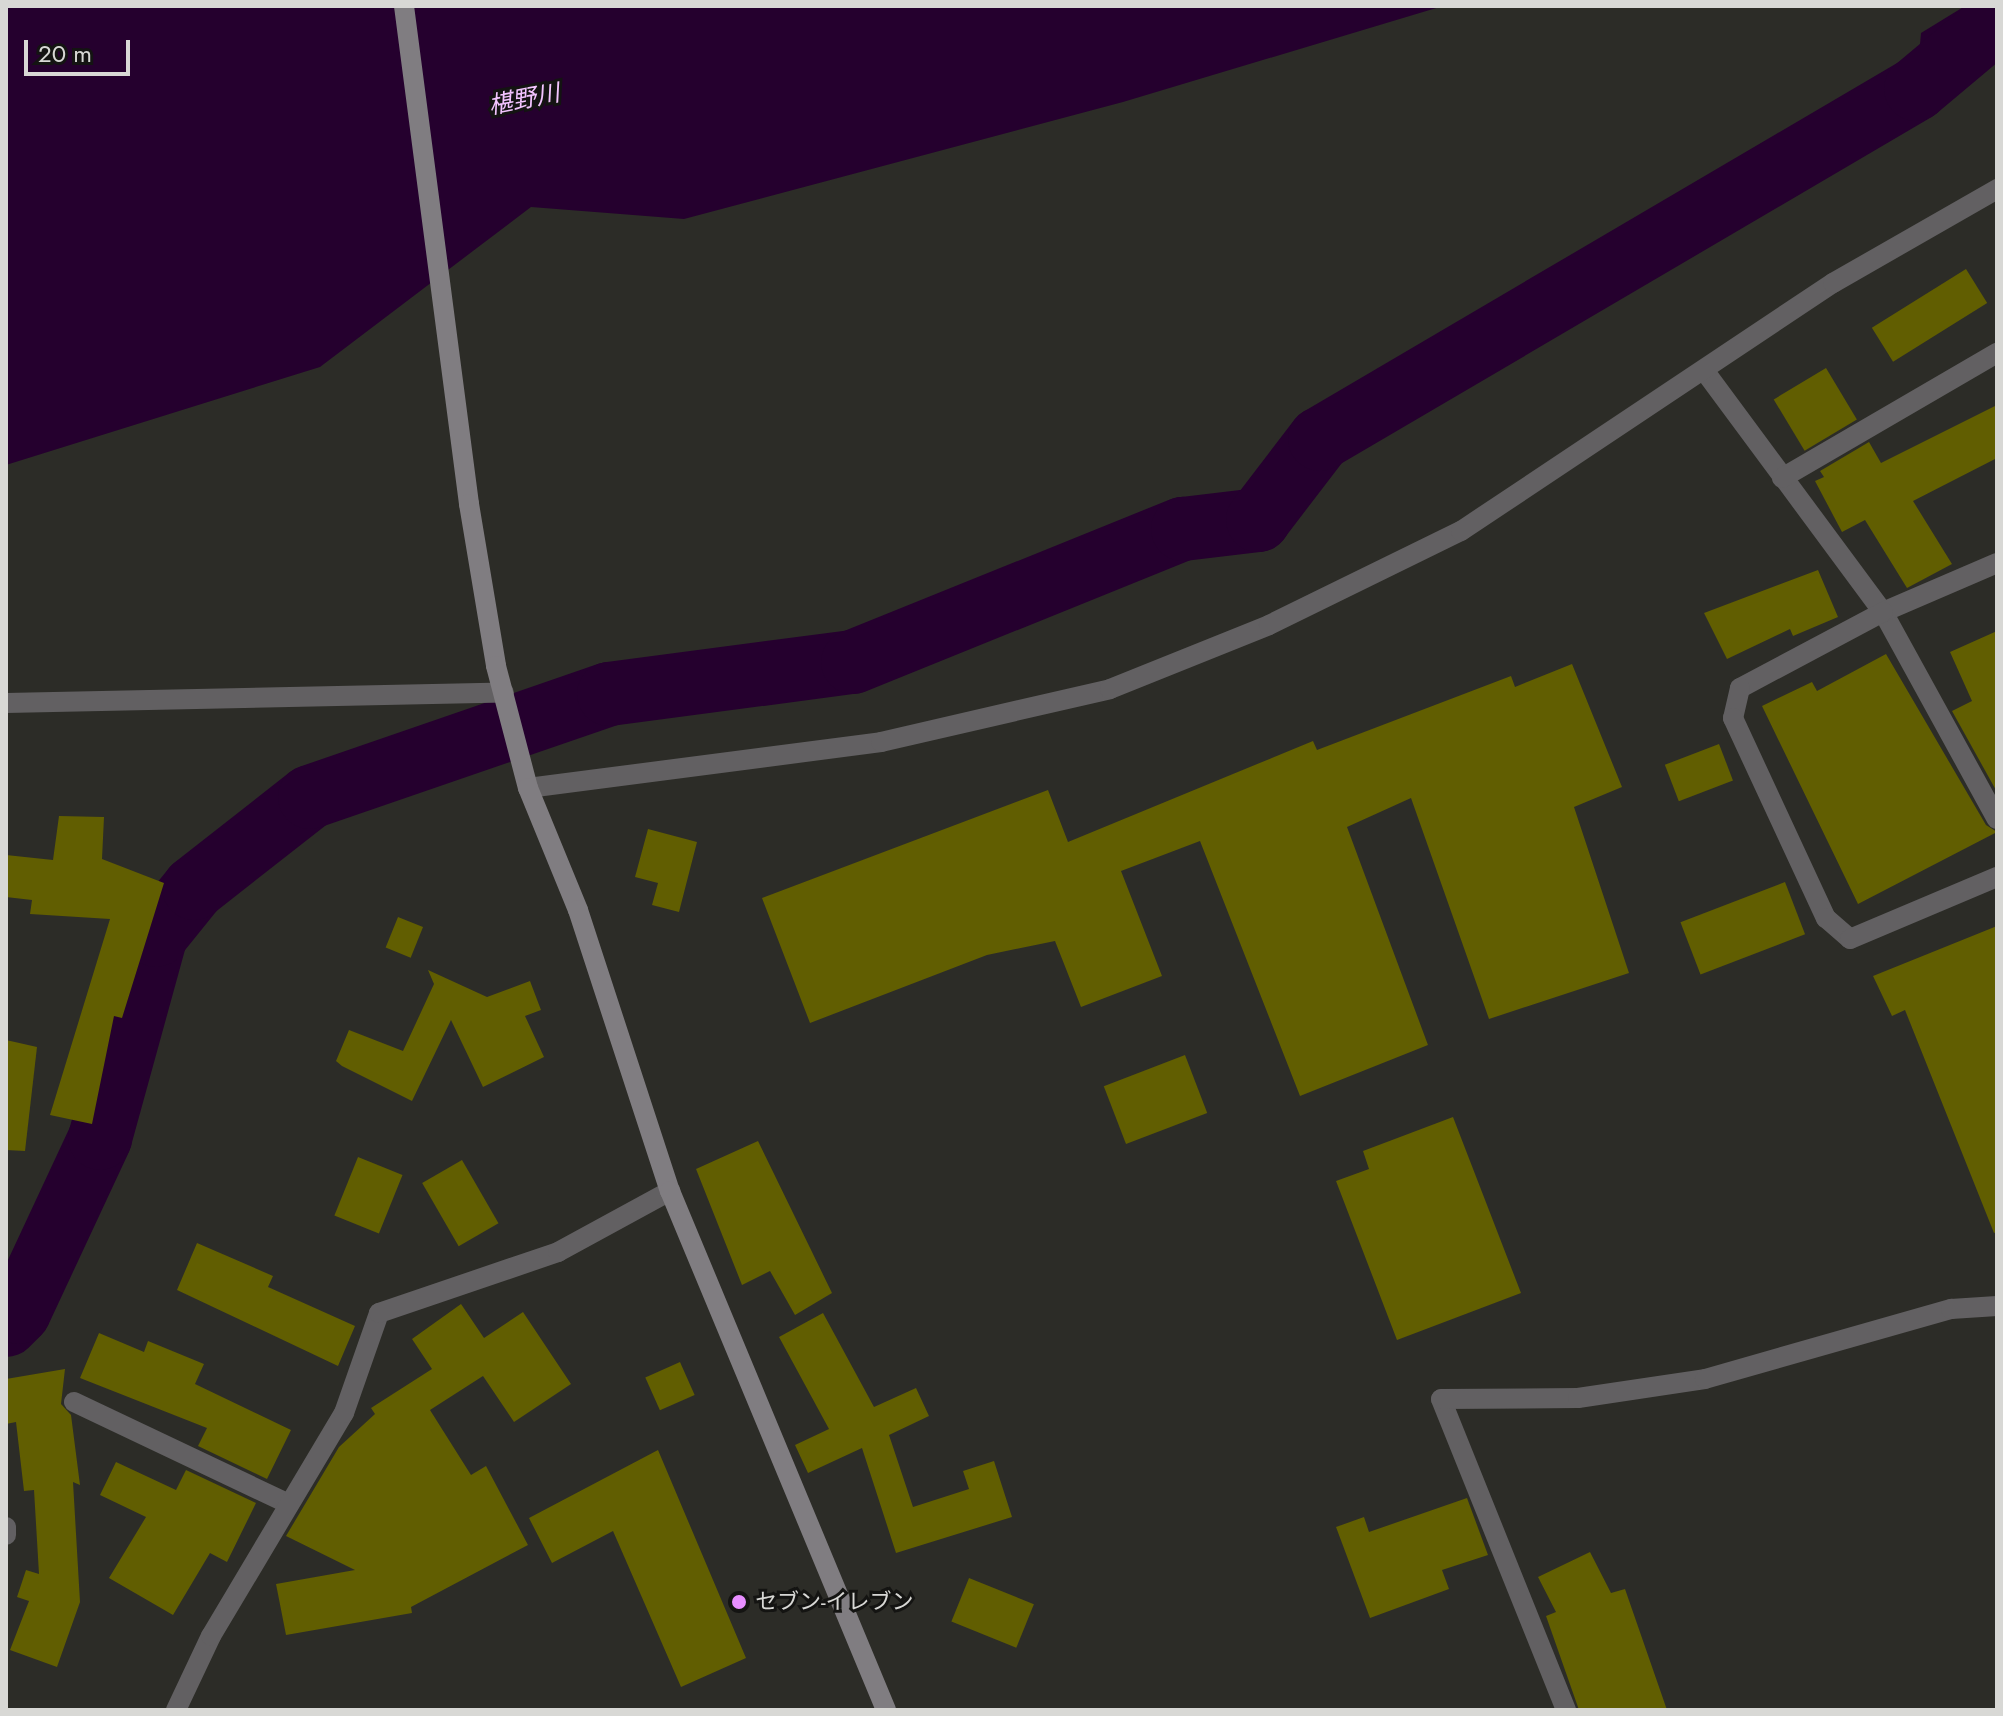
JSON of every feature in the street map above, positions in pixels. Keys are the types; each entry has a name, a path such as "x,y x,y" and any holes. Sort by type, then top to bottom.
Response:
{"street":[{"path":"404,6 496,666 528,788 578,910 670,1191 886,1710"},
{"path":"528,788 881,742 1110,689 1269,625 1461,531 1706,373 1833,283 1997,189"},
{"path":"1782,478 1997,353"},
{"path":"1706,373 1883,612 1997,819"},
{"path":"1997,563 1883,612 1740,688 1733,718 1826,918 1850,939 1997,877"},
{"path":"6,703 504,693"},
{"path":"176,1710 289,1504 344,1413 379,1313 558,1252 670,1191"},
{"path":"1566,1710 1441,1399 1578,1398 1705,1379 1951,1309 1997,1306"},
{"path":"74,1402 289,1504"},
{"path":"6,1527 6,1535"}],"water":[{"name":"椹野川","path":"6,6 1443,6 1123,102 684,219 531,207 320,367 6,465"},
{"path":"1965,6 1997,6 1997,53 1953,79 1916,89 1921,33"}],"building":[{"path":"1966,269 1987,303 1893,362 1872,328"},
{"path":"1826,368 1857,419 1805,451 1774,399"},
{"path":"1997,405 1997,458 1913,501 1952,564 1907,588 1865,520 1842,532 1815,481 1824,477 1820,471 1869,442 1881,463"},
{"path":"1818,570 1838,617 1793,636 1790,629 1727,659 1704,613"},
{"path":"1997,631 1997,792 1952,711 1972,701 1950,652"},
{"path":"1886,654 1986,825 1997,832 1858,904 1762,706 1812,682 1817,691"},
{"path":"1572,664 1622,787 1574,807 1629,973 1489,1019 1411,798 1347,827 1428,1045 1300,1096 1200,841 1121,871 1162,976 1081,1007 1055,941 987,955 810,1023 762,898 1048,790 1068,842 1313,741 1317,750 1511,676 1515,687"},
{"path":"1719,744 1733,780 1679,801 1665,765"},
{"path":"59,816 104,817 102,859 164,883 122,1018 114,1016 92,1124 50,1115 110,919 30,914 32,900 6,897 6,855 53,860"},
{"path":"648,829 697,842 679,912 652,905 658,883 635,877"},
{"path":"1785,882 1805,934 1701,974 1680,922"},
{"path":"398,917 423,927 411,958 386,948"},
{"path":"1997,926 1997,1232 1994,1233 1905,1010 1892,1016 1873,976"},
{"path":"428,970 487,997 530,981 541,1010 525,1016 544,1057 483,1087 451,1020 412,1101 336,1061 349,1030 403,1051 434,984"},
{"path":"6,1040 37,1047 25,1151 6,1150"},
{"path":"1185,1055 1207,1113 1126,1144 1104,1086"},
{"path":"1453,1117 1521,1293 1397,1340 1336,1181 1369,1169 1363,1151"},
{"path":"758,1141 832,1293 795,1315 770,1271 742,1285 696,1169"},
{"path":"358,1157 403,1175 379,1233 334,1215"},
{"path":"462,1160 498,1223 459,1246 422,1183"},
{"path":"197,1243 273,1276 268,1287 355,1326 338,1366 177,1290"},
{"path":"461,1304 484,1338 523,1312 571,1384 514,1422 483,1376 430,1410 471,1475 486,1466 528,1545 411,1607 412,1613 286,1635 276,1584 355,1570 286,1536 339,1447 375,1414 371,1408 432,1369 412,1339"},
{"path":"823,1313 874,1407 916,1388 929,1416 889,1435 913,1507 969,1489 963,1471 994,1461 1012,1517 896,1553 862,1448 808,1473 795,1445 829,1429 779,1337"},
{"path":"99,1333 144,1352 148,1341 204,1364 195,1384 291,1430 267,1479 198,1446 207,1428 80,1378"},
{"path":"680,1362 695,1395 660,1410 645,1377"},
{"path":"65,1369 61,1404 71,1415 80,1485 73,1482 80,1602 57,1667 10,1650 29,1601 17,1597 26,1570 39,1574 34,1490 24,1491 16,1422 6,1424 6,1379"},
{"path":"658,1450 746,1658 681,1687 613,1531 552,1563 529,1518"},
{"path":"116,1462 176,1490 186,1470 256,1503 227,1562 210,1553 173,1615 109,1578 146,1517 100,1495"},
{"path":"1467,1498 1488,1555 1442,1570 1449,1589 1370,1618 1336,1527 1364,1517 1369,1532"},
{"path":"1590,1552 1611,1593 1625,1589 1667,1710 1579,1710 1546,1616 1556,1612 1538,1577"},
{"path":"969,1578 1034,1604 1016,1648 951,1622"}],"waterway":[{"path":"6,1325 19,1312 100,1138 156,935 194,888 310,797 609,694 853,662 1183,529 1258,520 1320,439 1916,89 1997,21"}],"place":[{"name":"セブン-イレブン","path":"739,1602"}]}
